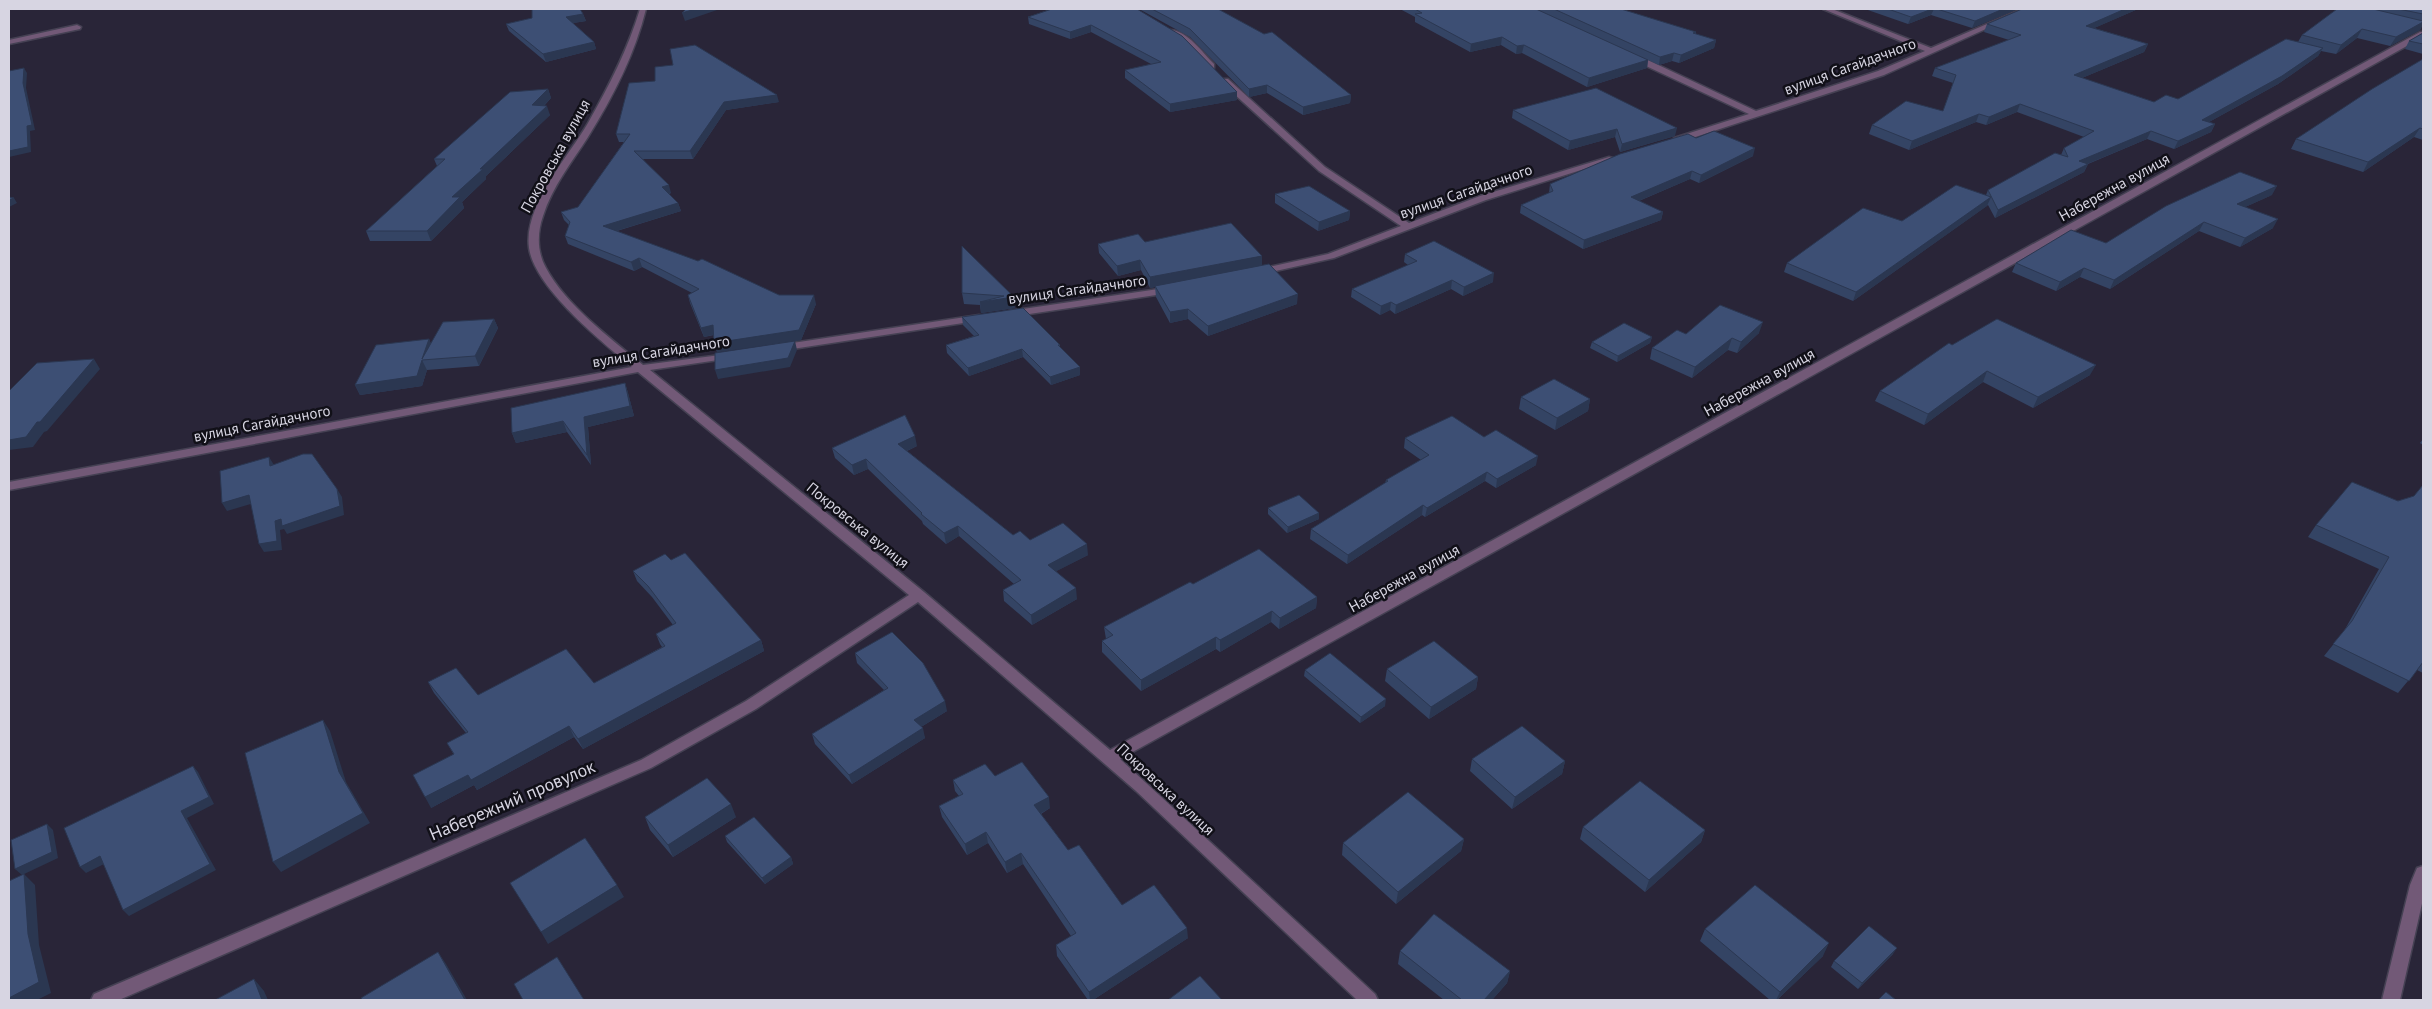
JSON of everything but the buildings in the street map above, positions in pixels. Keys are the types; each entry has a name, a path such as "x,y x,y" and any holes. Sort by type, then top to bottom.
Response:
{"street":[{"name":"Покровська вулиця","path":"643,9 638,31 592,123 542,205 533,236 534,251 548,282 585,320 919,595 1109,758 1369,1000"},
{"path":"1826,9 1932,51"},
{"name":"вулиця Сагайдачного","path":"1664,144 1881,74 2027,9"},
{"path":"9,42 77,27"},
{"path":"1162,27 1186,40 1247,103 1322,169 1408,227"},
{"name":"Набережна вулиця","path":"1109,758 2423,34"},
{"path":"1625,54 1758,115"},
{"name":"вулиця Сагайдачного","path":"1246,274 1331,256 1483,198 1626,155"},
{"name":"вулиця Сагайдачного","path":"769,349 1180,288"},
{"name":"вулиця Сагайдачного","path":"9,486 642,368 740,354"},
{"name":"Набережний провулок","path":"100,1000 646,764 700,737 746,709 919,595"},
{"path":"2391,1000 2421,882"}]}
